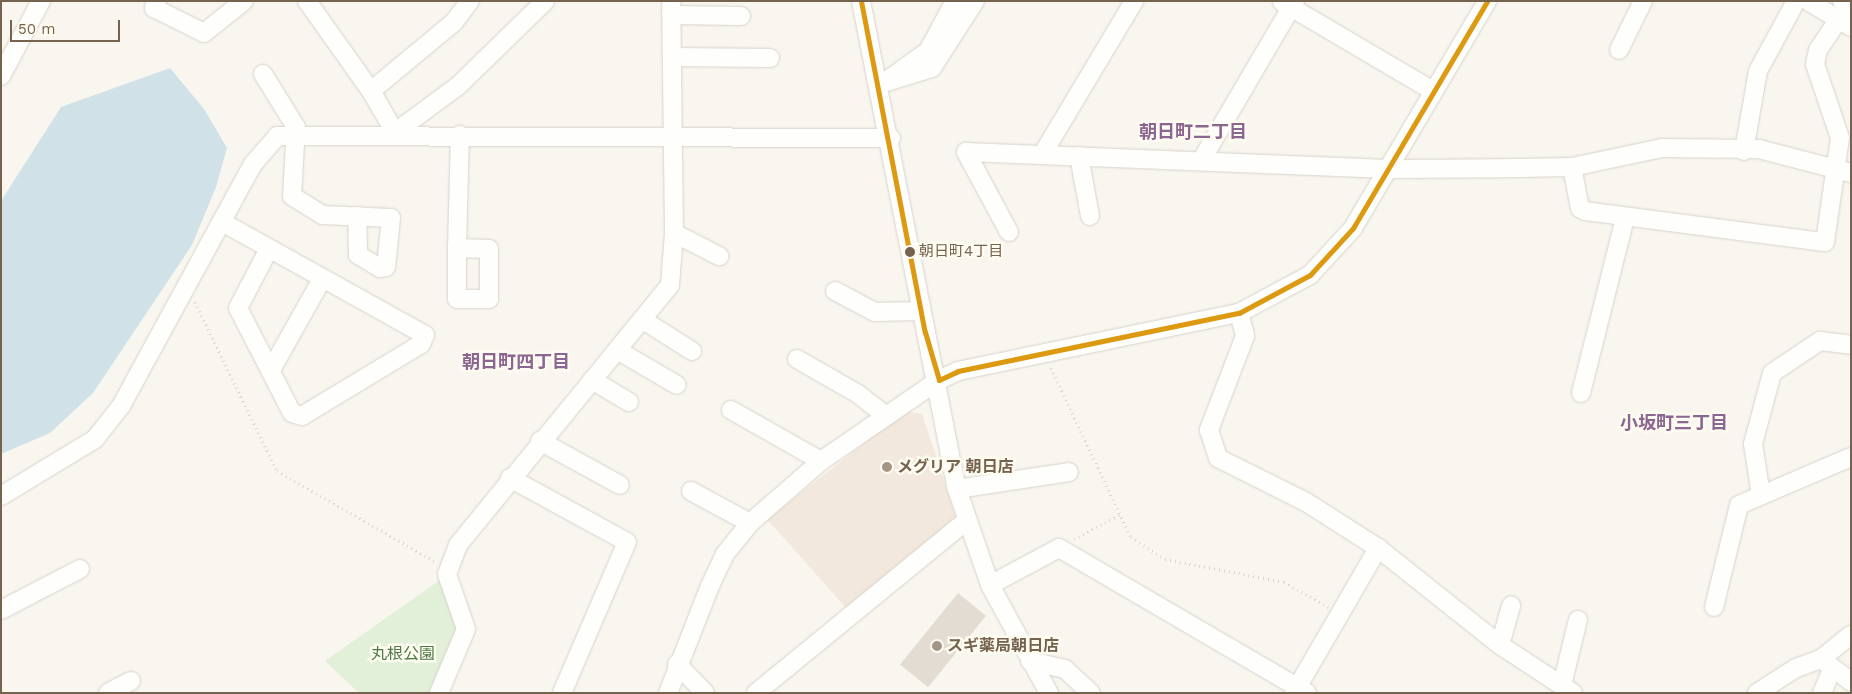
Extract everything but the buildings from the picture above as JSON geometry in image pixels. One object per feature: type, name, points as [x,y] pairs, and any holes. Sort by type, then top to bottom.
[{"type":"street","points":[[1,76],[41,1]]},
{"type":"street","points":[[156,1],[154,8],[204,33],[244,1]]},
{"type":"street","points":[[307,1],[371,91],[397,136]]},
{"type":"street","points":[[371,91],[454,22],[470,1]]},
{"type":"street","points":[[397,136],[405,125],[459,85],[545,1]]},
{"type":"street","points":[[861,1],[880,84],[921,311],[938,380],[958,489],[990,585],[1048,692]]},
{"type":"street","points":[[880,84],[928,51],[955,1]]},
{"type":"street","points":[[880,84],[932,68],[975,1]]},
{"type":"street","points":[[1042,155],[1134,1]]},
{"type":"street","points":[[668,693],[677,664],[722,560],[750,523],[821,461],[938,380],[958,371],[1239,312],[1282,293],[1322,265],[1353,228],[1487,1]]},
{"type":"street","points":[[1619,50],[1643,1]]},
{"type":"street","points":[[1744,150],[1758,72],[1796,1]]},
{"type":"street","points":[[1572,167],[1580,208],[1625,218],[1821,244],[1827,240],[1844,170],[1840,138],[1815,64],[1818,50],[1844,23],[1808,1]]},
{"type":"street","points":[[1842,1],[1851,7]]},
{"type":"street","points":[[1200,161],[1289,3],[1433,91]]},
{"type":"street","points":[[439,693],[466,629],[452,596],[448,569],[458,544],[540,441],[643,320],[670,285],[674,233],[671,8],[741,16]]},
{"type":"street","points":[[672,57],[770,58]]},
{"type":"street","points":[[263,74],[296,126],[292,196],[322,215],[357,216]]},
{"type":"street","points":[[458,248],[460,135]]},
{"type":"street","points":[[1,496],[95,439],[121,406],[181,293],[267,143],[277,136],[460,135],[890,138]]},
{"type":"street","points":[[1009,232],[966,152],[1388,169],[1572,167],[1662,148],[1759,149],[1844,170]]},
{"type":"street","points":[[1079,156],[1090,216]]},
{"type":"street","points":[[1581,394],[1625,218]]},
{"type":"street","points":[[222,222],[425,335],[421,344],[302,416],[292,413],[238,308],[269,249]]},
{"type":"street","points":[[674,233],[719,256]]},
{"type":"street","points":[[271,370],[322,279]]},
{"type":"street","points":[[835,291],[875,312],[921,311]]},
{"type":"street","points":[[1239,312],[1245,336],[1209,430],[1218,458],[1306,502],[1378,548],[1500,645],[1567,689],[1578,620]]},
{"type":"street","points":[[643,320],[692,351]]},
{"type":"street","points":[[1761,496],[1753,444],[1772,373],[1820,341],[1851,344]]},
{"type":"street","points":[[618,350],[677,385]]},
{"type":"street","points":[[797,359],[858,394],[886,416]]},
{"type":"street","points":[[592,380],[629,402]]},
{"type":"street","points":[[731,410],[821,461]]},
{"type":"street","points":[[540,441],[620,485]]},
{"type":"street","points":[[1714,607],[1739,505],[1851,457]]},
{"type":"street","points":[[958,489],[1069,472]]},
{"type":"street","points":[[510,478],[627,542],[562,693]]},
{"type":"street","points":[[691,491],[750,523]]},
{"type":"street","points":[[756,693],[967,520]]},
{"type":"street","points":[[990,585],[1059,548],[1299,691],[1378,548]]},
{"type":"street","points":[[1,610],[80,569]]},
{"type":"street","points":[[1500,645],[1511,606]]},
{"type":"street","points":[[1822,693],[1826,664],[1851,635]]},
{"type":"street","points":[[1030,661],[1065,670],[1091,693]]},
{"type":"street","points":[[677,664],[705,693]]},
{"type":"street","points":[[1757,693],[1796,668],[1826,664],[1851,682]]},
{"type":"street","points":[[108,693],[131,681]]},
{"type":"path","points":[[181,293],[195,302],[277,472],[448,569]]},
{"type":"path","points":[[1048,363],[1131,537],[1166,559],[1284,582],[1340,614]]},
{"type":"path","points":[[1059,548],[1119,515]]},
{"type":"shaded area","points":[[170,68],[204,109],[227,148],[216,187],[192,245],[93,393],[50,433],[1,454],[1,201],[61,107]]},
{"type":"shaded area","name":"メグリア 朝日店","points":[[906,411],[922,414],[957,520],[847,609],[767,519]]},
{"type":"green space","name":"丸根公園","points":[[440,580],[458,626],[429,693],[359,693],[325,661]]},
{"type":"transit line","points":[[861,1],[925,332],[939,380]]},
{"type":"transit line","points":[[939,380],[958,371],[1239,313],[1310,275],[1353,228],[1487,1]]},
{"type":"place","name":"朝日町4丁目","points":[[910,252]]},
{"type":"place","name":"メグリア 朝日店","points":[[887,467]]},
{"type":"place","name":"スギ薬局朝日店","points":[[937,646]]},
{"type":"district","name":"朝日町二丁目","points":[[1193,132]]},
{"type":"district","name":"朝日町四丁目","points":[[516,362]]},
{"type":"district","name":"小坂町三丁目","points":[[1674,423]]}]
